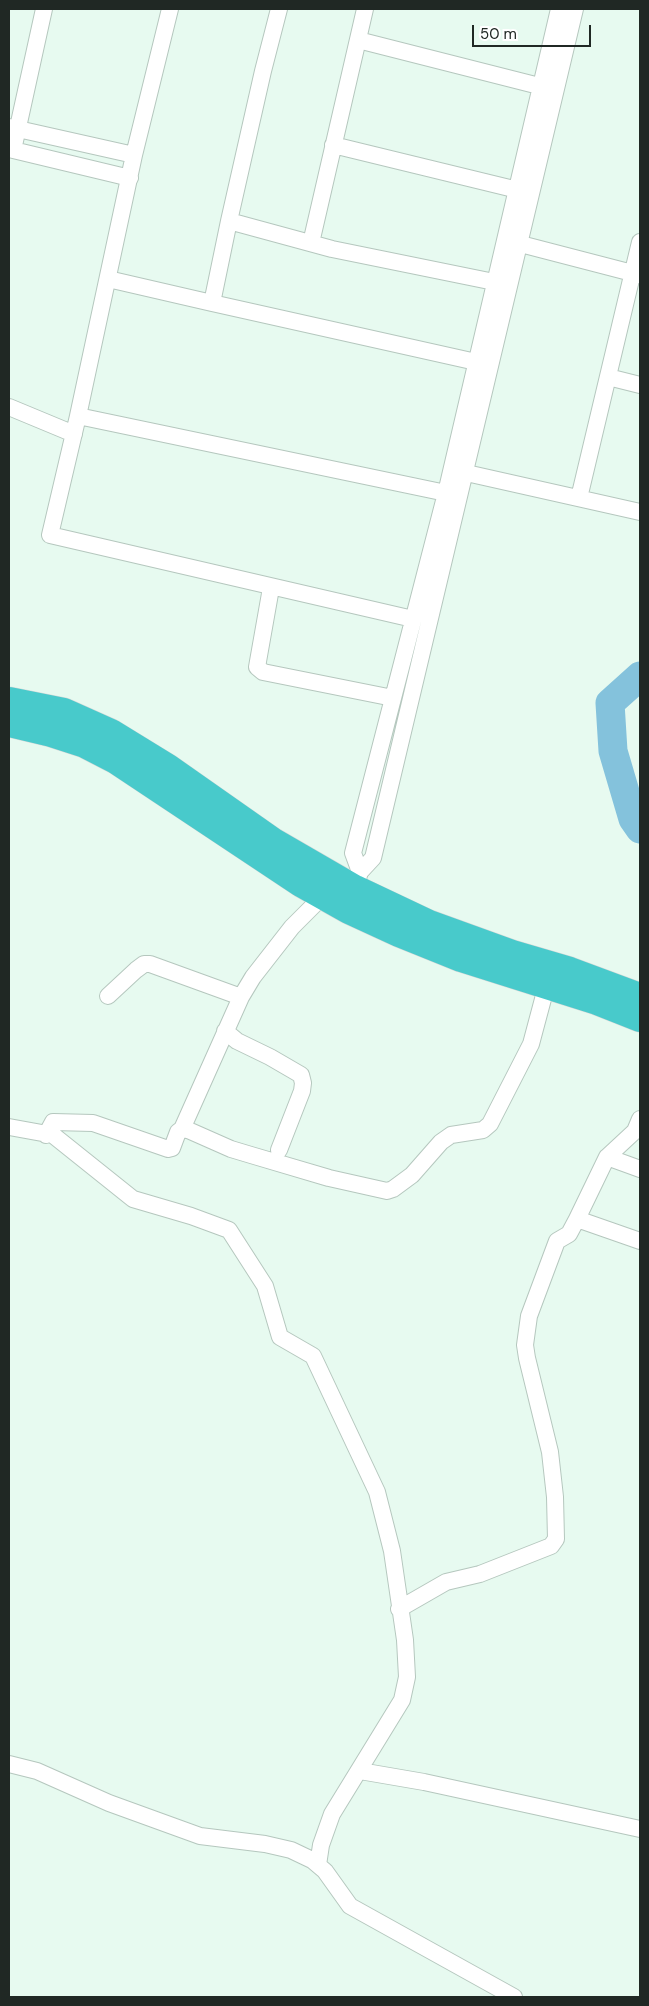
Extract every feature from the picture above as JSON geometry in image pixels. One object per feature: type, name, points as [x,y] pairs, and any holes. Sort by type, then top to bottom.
[{"type":"highway","points":[[9,701],[64,712],[111,733],[168,768],[272,841],[461,958],[547,984],[640,1018]]},
{"type":"highway","points":[[9,723],[68,738],[116,760],[218,830],[323,896],[354,890],[429,924],[512,954],[570,971],[640,997]]},
{"type":"street","points":[[44,9],[13,128],[11,150],[130,178]]},
{"type":"street","points":[[170,9],[134,155],[78,416],[50,535],[271,588],[414,619]]},
{"type":"street","points":[[212,303],[262,72],[279,9]]},
{"type":"street","points":[[311,243],[365,9]]},
{"type":"street","points":[[354,890],[373,858],[457,471],[548,88],[559,9]]},
{"type":"street","points":[[548,88],[575,9]]},
{"type":"street","points":[[358,40],[548,88]]},
{"type":"street","points":[[13,128],[134,155]]},
{"type":"street","points":[[333,145],[524,192]]},
{"type":"street","points":[[229,221],[311,243],[502,284]]},
{"type":"street","points":[[512,242],[637,274]]},
{"type":"street","points":[[579,498],[608,377],[637,274],[640,242]]},
{"type":"street","points":[[108,279],[482,363]]},
{"type":"street","points":[[608,377],[640,385]]},
{"type":"street","points":[[9,407],[74,434]]},
{"type":"street","points":[[78,416],[446,493]]},
{"type":"street","points":[[354,890],[353,853],[446,493],[457,471]]},
{"type":"street","points":[[457,471],[640,512]]},
{"type":"street","points":[[271,588],[257,667],[262,672],[393,698]]},
{"type":"street","points":[[46,1134],[53,1122],[93,1123],[168,1149],[172,1148],[241,997],[253,977],[292,928],[323,896]]},
{"type":"street","points":[[108,996],[136,970],[144,964],[150,964],[241,997]]},
{"type":"street","points":[[182,1129],[231,1149],[329,1178],[387,1191],[393,1189],[412,1175],[440,1142],[451,1135],[483,1130],[490,1124],[531,1044],[547,984]]},
{"type":"street","points":[[225,1031],[237,1041],[301,1075],[302,1091],[279,1150]]},
{"type":"street","points":[[399,1609],[446,1582],[480,1574],[550,1546],[556,1539],[555,1497],[550,1452],[525,1345],[529,1316],[557,1241],[569,1234],[607,1157],[635,1131],[640,1119]]},
{"type":"street","points":[[9,1127],[53,1135],[133,1199],[213,1223],[229,1230],[237,1239],[265,1286],[280,1337],[313,1356],[377,1492],[392,1552],[405,1640],[407,1677],[402,1700],[332,1814],[321,1845],[318,1865]]},
{"type":"street","points":[[607,1157],[640,1169]]},
{"type":"street","points":[[577,1219],[640,1241]]},
{"type":"street","points":[[9,1764],[37,1771],[110,1803],[200,1836],[265,1844],[291,1850],[325,1871],[350,1906],[514,1997]]},
{"type":"street","points":[[360,1771],[424,1782],[640,1829]]},
{"type":"waterway","points":[[640,676],[610,703],[613,751],[633,819],[640,829]]}]
